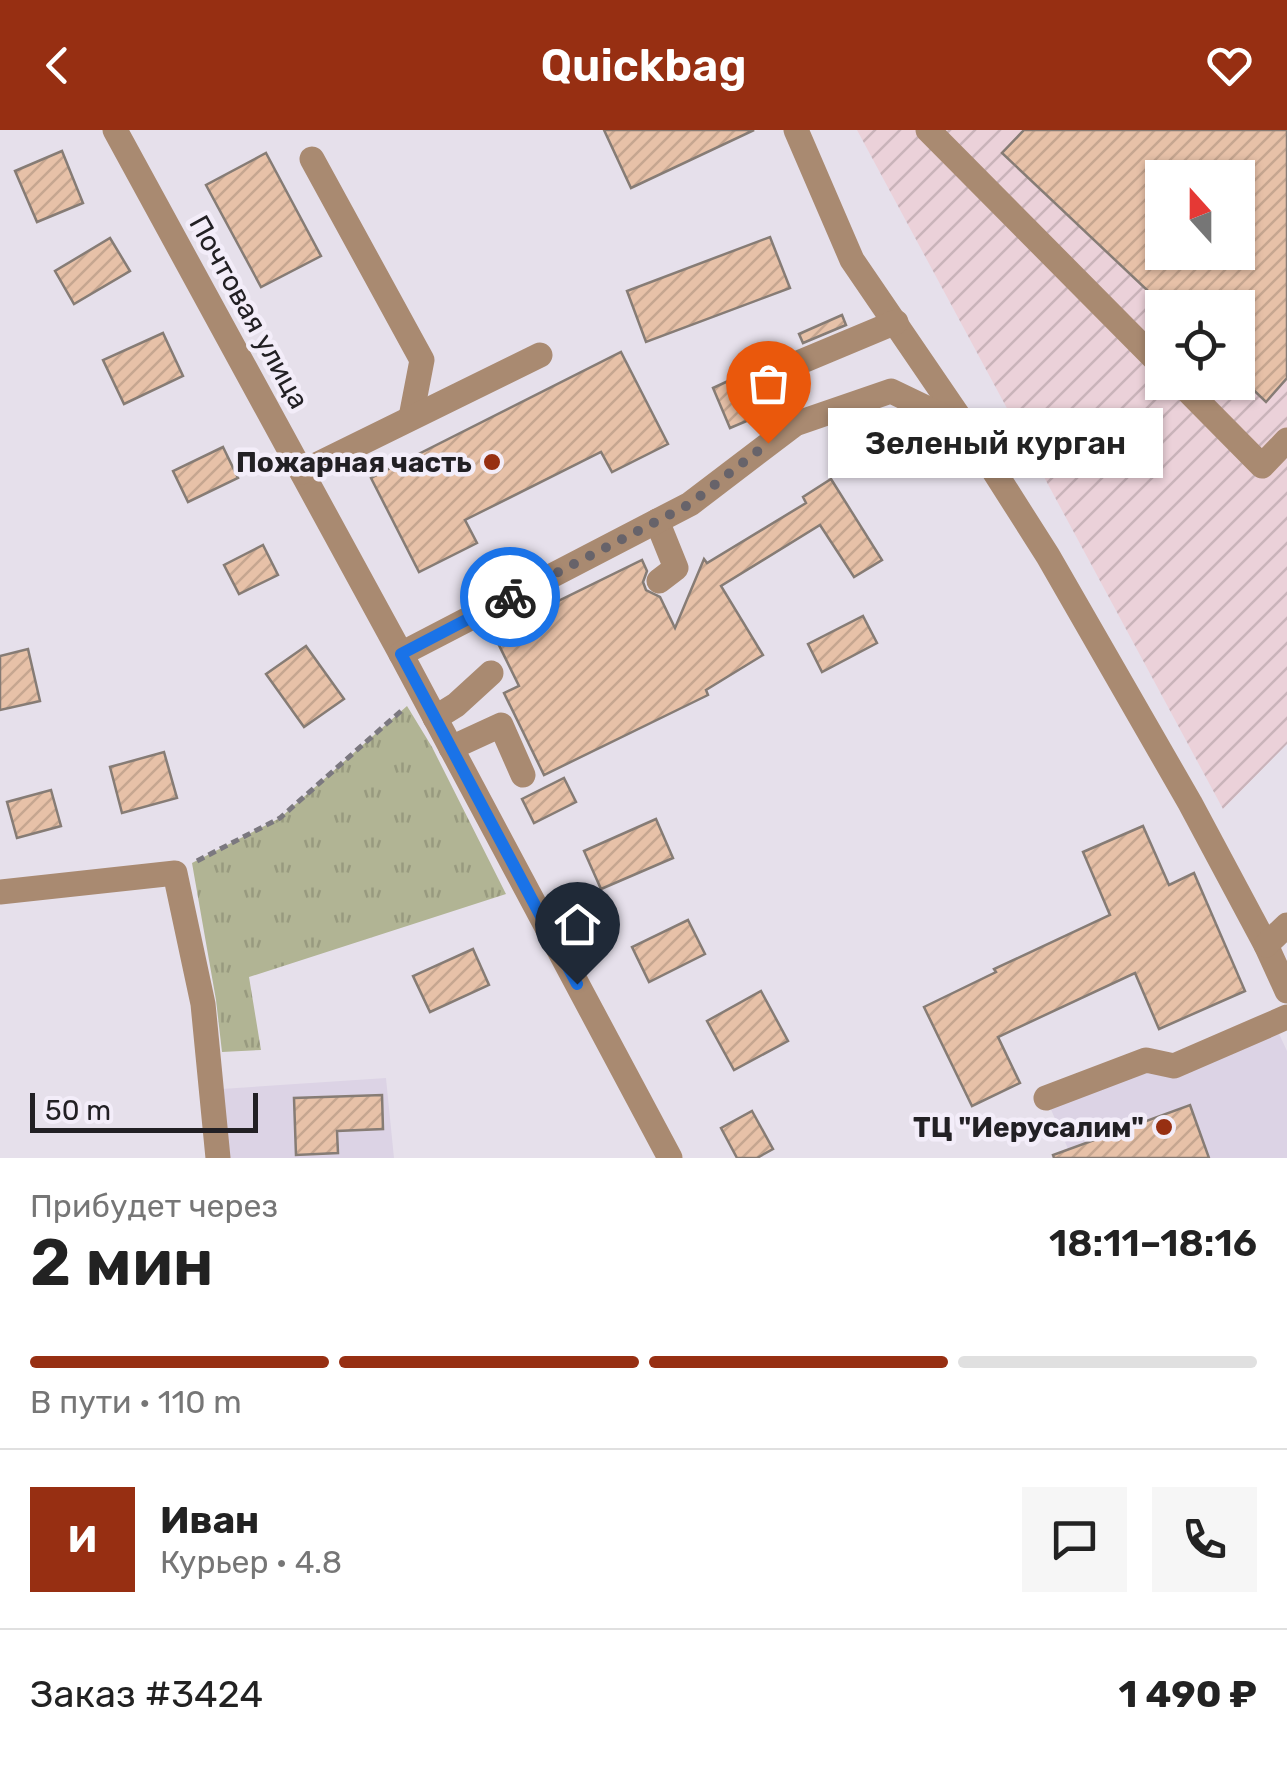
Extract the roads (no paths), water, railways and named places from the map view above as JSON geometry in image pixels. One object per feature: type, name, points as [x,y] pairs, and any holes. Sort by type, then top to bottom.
[{"type":"street","name":"Почтовая улица","points":[[115,130],[670,1158]]},
{"type":"street","points":[[796,130],[852,260],[1048,556],[1266,944],[1287,991]]},
{"type":"street","points":[[928,130],[1145,349]]},
{"type":"street","points":[[312,159],[422,360],[411,418]]},
{"type":"street","points":[[795,424],[774,373],[896,322]]},
{"type":"street","points":[[302,472],[540,355]]},
{"type":"street","points":[[401,654],[690,504],[795,424],[891,391],[966,427]]},
{"type":"street","points":[[1198,400],[1262,466],[1287,440]]},
{"type":"street","points":[[657,521],[676,568],[659,581]]},
{"type":"street","points":[[435,718],[456,705],[491,673]]},
{"type":"street","points":[[451,748],[502,724],[523,775]]},
{"type":"street","points":[[0,892],[175,873],[203,1004],[218,1158]]},
{"type":"street","points":[[1266,944],[1287,924]]},
{"type":"street","points":[[1046,1098],[1146,1060],[1174,1066],[1287,1017]]},
{"type":"place","name":"Зеленый курган","points":[[768,443]]},
{"type":"place","name":"Пожарная часть","points":[[492,462]]},
{"type":"place","name":"ТЦ \"Иерусалим\"","points":[[1164,1127]]}]
